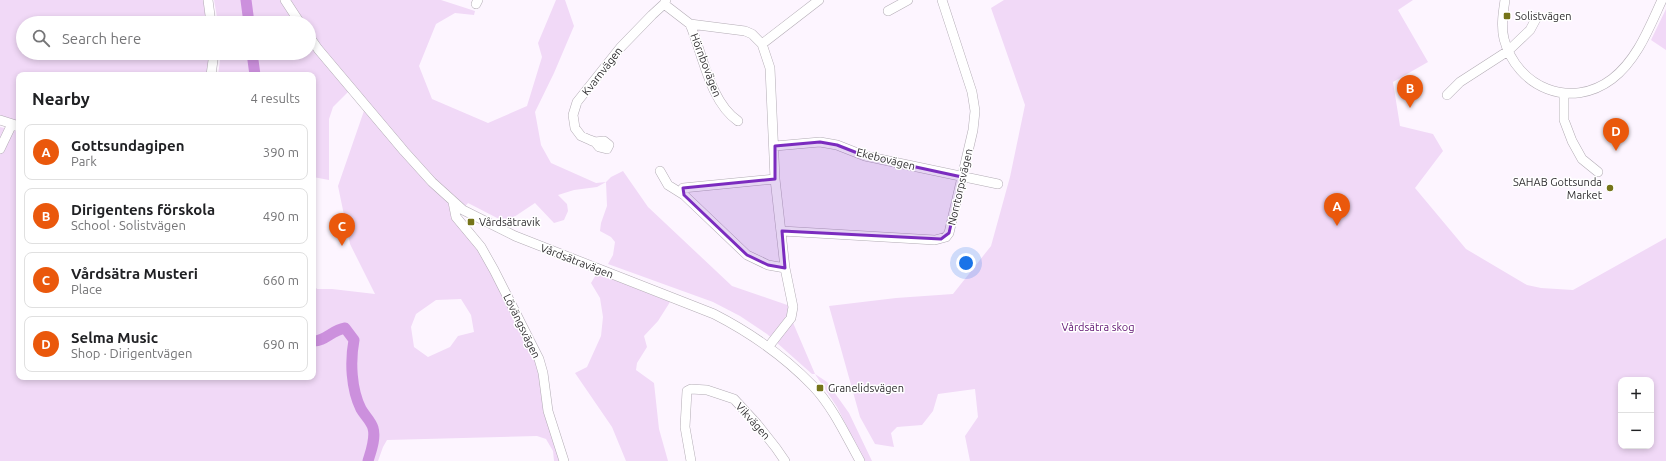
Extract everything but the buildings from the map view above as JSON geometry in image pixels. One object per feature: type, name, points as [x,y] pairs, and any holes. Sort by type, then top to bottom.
[{"type":"street","points":[[208,0],[210,16]]},
{"type":"street","points":[[285,0],[295,16]]},
{"type":"street","points":[[762,44],[819,0]]},
{"type":"street","points":[[888,11],[908,0]]},
{"type":"street","name":"Norrtorpsvägen","points":[[782,231],[941,239],[946,237],[952,226],[973,130],[975,106],[942,0]]},
{"type":"street","points":[[1505,0],[1502,20],[1504,38],[1514,63],[1535,84],[1548,90],[1564,94],[1589,91],[1613,78],[1631,60],[1662,0]]},
{"type":"street","points":[[665,2],[690,24],[745,31],[752,34],[762,44],[770,68],[772,79],[775,179],[785,268],[793,307],[790,318],[769,346]]},
{"type":"street","name":"Kvarnvägen","points":[[595,142],[581,136],[575,128],[573,115],[577,102],[620,48],[665,2]]},
{"type":"street","points":[[1447,95],[1460,82],[1508,51],[1530,30],[1538,16]]},
{"type":"street","name":"Hörnbovägen","points":[[690,24],[714,90],[730,115],[738,121]]},
{"type":"street","name":"Vårdsätravägen","points":[[316,46],[404,152],[453,202],[463,210],[515,236],[714,314],[742,328],[769,346],[813,386],[840,424],[860,461]]},
{"type":"street","points":[[211,72],[213,60]]},
{"type":"street","points":[[1564,94],[1564,120],[1572,141],[1582,159],[1598,172]]},
{"type":"street","points":[[0,120],[15,125],[0,149]]},
{"type":"street","name":"Ekebovägen","points":[[775,146],[820,142],[837,145],[865,156],[998,184]]},
{"type":"street","points":[[660,171],[668,185],[684,195],[747,255],[768,265],[785,268]]},
{"type":"street","points":[[684,195],[683,188],[775,179]]},
{"type":"street","name":"Lövängsvägen","points":[[453,202],[456,217],[481,247],[539,358],[543,373],[548,411],[564,461]]},
{"type":"street","name":"Vikvägen","points":[[691,461],[685,427],[687,391],[691,389],[707,390],[734,399],[757,424],[776,448],[784,461]]},
{"type":"highlighted area","points":[[820,142],[837,145],[865,156],[962,177],[949,233],[941,239],[782,231],[785,268],[768,265],[747,255],[684,195],[683,188],[775,179],[775,146]]},
{"type":"green space","points":[[0,0],[206,0],[207,16],[16,16],[16,60],[210,60],[209,72],[16,72],[16,121],[0,117]]},
{"type":"green space","points":[[214,0],[441,0],[475,11],[474,15],[455,13],[436,24],[419,66],[432,99],[488,123],[527,106],[542,57],[538,43],[556,0],[565,0],[574,26],[535,112],[541,145],[551,163],[596,183],[606,182],[597,187],[574,190],[558,195],[567,204],[568,211],[564,220],[554,223],[535,203],[502,225],[503,221],[468,203],[459,214],[481,247],[539,359],[564,461],[554,461],[553,451],[546,439],[537,436],[387,440],[378,461],[0,461],[0,127],[16,131],[16,380],[316,380],[316,288],[375,294],[350,244],[338,186],[366,105],[352,88],[333,107],[329,119],[329,180],[316,178],[316,72],[218,72],[220,60],[316,60],[316,16],[217,16]],"holes":[[[461,299],[471,315],[474,332],[458,336],[450,347],[428,357],[414,347],[411,327],[416,314],[436,300]]]},
{"type":"green space","name":"Vårdsätra skog","points":[[1004,0],[1413,0],[1398,10],[1428,62],[1393,82],[1400,126],[1433,134],[1443,151],[1415,188],[1466,249],[1527,285],[1541,288],[1573,290],[1666,238],[1666,461],[970,461],[965,436],[978,417],[975,389],[938,394],[933,411],[922,425],[897,427],[891,433],[894,447],[875,444],[860,417],[829,306],[896,298],[953,294],[991,246],[1010,177],[1025,105],[991,8]]},
{"type":"green space","points":[[1666,9],[1666,50],[1651,40]]},
{"type":"green space","points":[[623,171],[648,207],[732,286],[793,307],[791,318],[815,374],[812,374],[767,334],[740,316],[713,302],[608,264],[613,255],[615,242],[611,237],[600,231],[607,206],[606,182],[611,177]]},
{"type":"green space","points":[[597,273],[670,302],[658,321],[644,336],[647,347],[637,363],[636,370],[654,383],[659,429],[668,461],[626,461],[612,427],[575,373],[587,367],[601,336],[603,317],[600,298],[591,283]]},
{"type":"green space","points":[[815,374],[827,382],[849,413],[872,461],[864,461],[837,407]]},
{"type":"waterway","points":[[246,0],[248,16]]},
{"type":"waterway","points":[[253,60],[255,72]]},
{"type":"waterway","points":[[316,341],[345,328],[354,340],[352,357],[353,384],[361,409],[371,423],[374,432],[373,444],[368,461]]},
{"type":"place","name":"Solistvägen","points":[[1507,16]]},
{"type":"place","name":"Dirigentens förskola","points":[[1410,108]]},
{"type":"place","name":"Selma Music","points":[[1616,151]]},
{"type":"place","name":"SAHAB Gottsunda Market","points":[[1610,188]]},
{"type":"place","name":"Vårdsätravik","points":[[471,222]]},
{"type":"place","name":"Gottsundagipen","points":[[1337,226]]},
{"type":"place","name":"Vårdsätra Musteri","points":[[342,246]]},
{"type":"place","name":"Granelidsvägen","points":[[820,388]]}]
